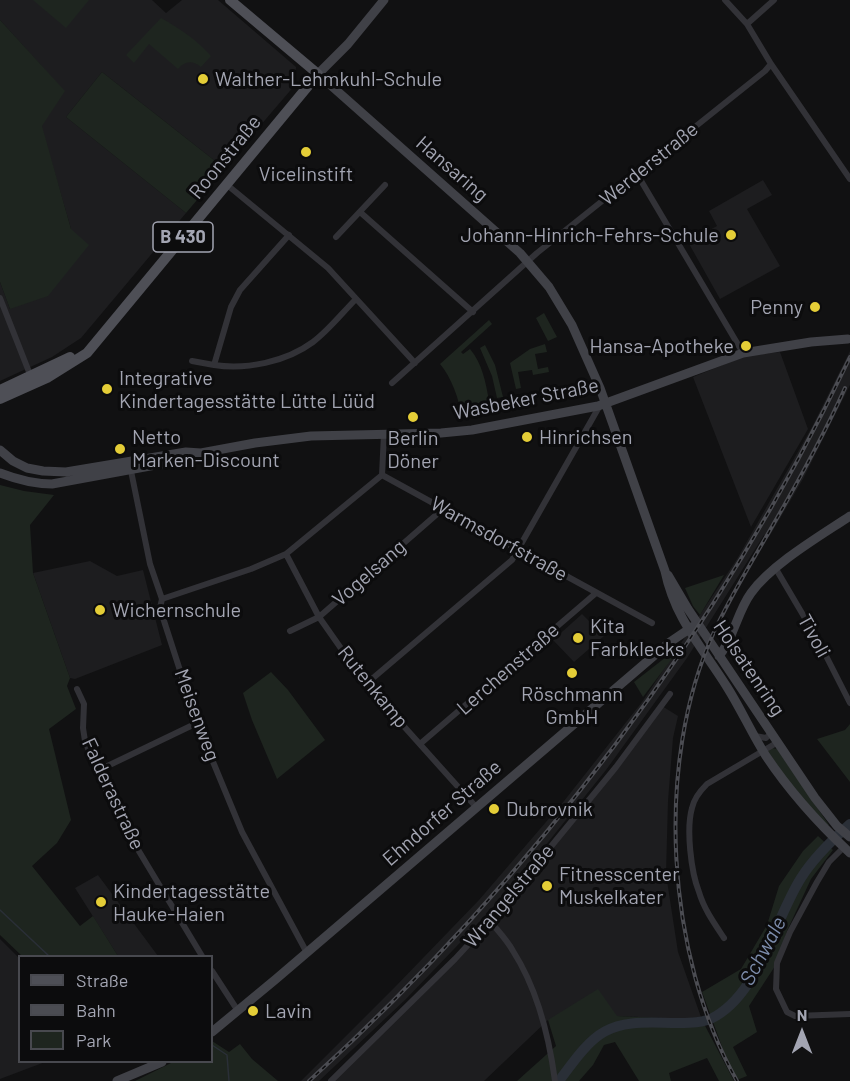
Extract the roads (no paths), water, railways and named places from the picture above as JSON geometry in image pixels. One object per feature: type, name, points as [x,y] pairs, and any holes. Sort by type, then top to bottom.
[{"type":"main road","name":"Hansaring","points":[[230,0],[318,74]]},
{"type":"main road","name":"Roonstraße","points":[[0,399],[47,378],[87,353],[318,74]]},
{"type":"main road","name":"Roonstraße","points":[[0,390],[51,367],[96,341]]},
{"type":"street","name":"Roonstraße","points":[[318,74],[348,44],[384,0]]},
{"type":"street","points":[[725,0],[747,24],[771,64],[850,179]]},
{"type":"street","points":[[747,24],[774,0]]},
{"type":"street","name":"Werderstraße","points":[[392,383],[528,261],[765,72],[771,64]]},
{"type":"street","name":"Hansaring","points":[[318,74],[528,261],[544,280],[563,309],[605,404],[665,571],[669,591],[688,629]]},
{"type":"street","points":[[638,174],[743,353]]},
{"type":"street","points":[[226,184],[328,268],[415,363]]},
{"type":"street","points":[[336,237],[385,185]]},
{"type":"street","points":[[360,212],[472,312]]},
{"type":"street","points":[[214,365],[231,307],[240,290],[290,235]]},
{"type":"street","points":[[0,298],[31,376]]},
{"type":"street","points":[[192,361],[230,367],[261,364],[304,348],[356,299]]},
{"type":"street","points":[[849,339],[850,329]]},
{"type":"street","name":"Wasbeker Straße","points":[[0,473],[37,484],[52,484],[186,452],[201,453],[301,437],[472,430],[605,404],[743,353],[811,342],[849,339]]},
{"type":"street","points":[[366,684],[512,560],[599,407],[605,404]]},
{"type":"street","points":[[162,599],[251,569],[286,554],[382,475],[384,434]]},
{"type":"street","name":"Wasbeker Straße","points":[[1,454],[20,465],[43,471],[66,472],[130,466]]},
{"type":"street","name":"Meisenweg","points":[[130,466],[150,564],[162,599],[160,608],[197,723],[242,832],[307,953]]},
{"type":"street","name":"Warmsdorfstraße","points":[[382,475],[652,623]]},
{"type":"street","name":"Vogelsang","points":[[290,631],[319,617],[444,508]]},
{"type":"street","points":[[719,656],[748,597],[757,586],[776,569],[850,516]]},
{"type":"street","name":"Rutenkamp","points":[[286,554],[319,617],[366,684],[477,808]]},
{"type":"street","name":"Tivoli","points":[[776,569],[819,642],[850,703]]},
{"type":"street","name":"Hansaring","points":[[665,571],[698,623]]},
{"type":"street","name":"Lerchenstraße","points":[[420,744],[596,593]]},
{"type":"street","name":"Holsatenring","points":[[698,623],[815,798],[837,826],[849,836]]},
{"type":"street","name":"Ehndorfer Straße","points":[[213,1031],[661,649],[698,623]]},
{"type":"street","name":"Holsatenring","points":[[688,629],[727,686],[763,751],[807,812],[845,848]]},
{"type":"street","name":"Falderastraße","points":[[77,689],[84,704],[85,741],[97,771],[125,828],[201,955]]},
{"type":"street","name":"Wrangelstraße","points":[[331,1081],[455,959],[490,921],[616,768],[670,694]]},
{"type":"street","points":[[97,771],[197,723]]},
{"type":"street","name":"Holsatenring","points":[[755,736],[766,738],[771,733]]},
{"type":"street","name":"Holsatenring","points":[[763,751],[778,742]]},
{"type":"street","points":[[724,938],[702,901],[695,880],[690,816],[695,798],[707,784],[763,751]]},
{"type":"street","points":[[845,848],[829,862],[790,932],[777,963],[776,989],[787,1012],[795,1016],[850,1014]]},
{"type":"street","points":[[490,921],[513,951],[528,980],[542,1016],[551,1052],[554,1078]]},
{"type":"street","points":[[213,973],[238,1011]]},
{"type":"street","points":[[117,1081],[160,1063]]},
{"type":"waterway","name":"Schwale","points":[[559,1081],[583,1050],[605,1031],[632,1023],[700,1022],[711,1019],[731,1004],[755,972],[806,870],[850,824]]},
{"type":"waterway","points":[[0,910],[48,955]]},
{"type":"waterway","points":[[213,1046],[227,1055],[229,1081]]},
{"type":"railway","points":[[309,1081],[391,1003],[470,921],[544,835],[615,745],[681,653],[742,557],[799,458],[850,357]]},
{"type":"railway","points":[[737,1081],[713,1031],[695,977],[683,919],[676,859],[676,799],[682,740],[695,684],[714,632],[811,457],[845,388]]},
{"type":"place","name":"Walther-Lehmkuhl-Schule","points":[[203,79]]},
{"type":"place","name":"Vicelinstift","points":[[306,152]]},
{"type":"place","name":"Johann-Hinrich-Fehrs-Schule","points":[[731,235]]},
{"type":"place","name":"Penny","points":[[815,307]]},
{"type":"place","name":"Hansa-Apotheke","points":[[746,346]]},
{"type":"place","name":"Integrative Kindertagesstätte Lütte Lüüd","points":[[107,389]]},
{"type":"place","name":"Berlin Döner","points":[[413,417]]},
{"type":"place","name":"Hinrichsen","points":[[527,437]]},
{"type":"place","name":"Netto Marken-Discount","points":[[120,449]]},
{"type":"place","name":"Wichernschule","points":[[100,610]]},
{"type":"place","name":"Kita Farbklecks","points":[[578,638]]},
{"type":"place","name":"Röschmann GmbH","points":[[572,673]]},
{"type":"place","name":"Dubrovnik","points":[[494,809]]},
{"type":"place","name":"Fitnesscenter Muskelkater","points":[[547,886]]},
{"type":"place","name":"Kindertagesstätte Hauke-Haien","points":[[101,902]]},
{"type":"place","name":"Lavin","points":[[253,1011]]}]
